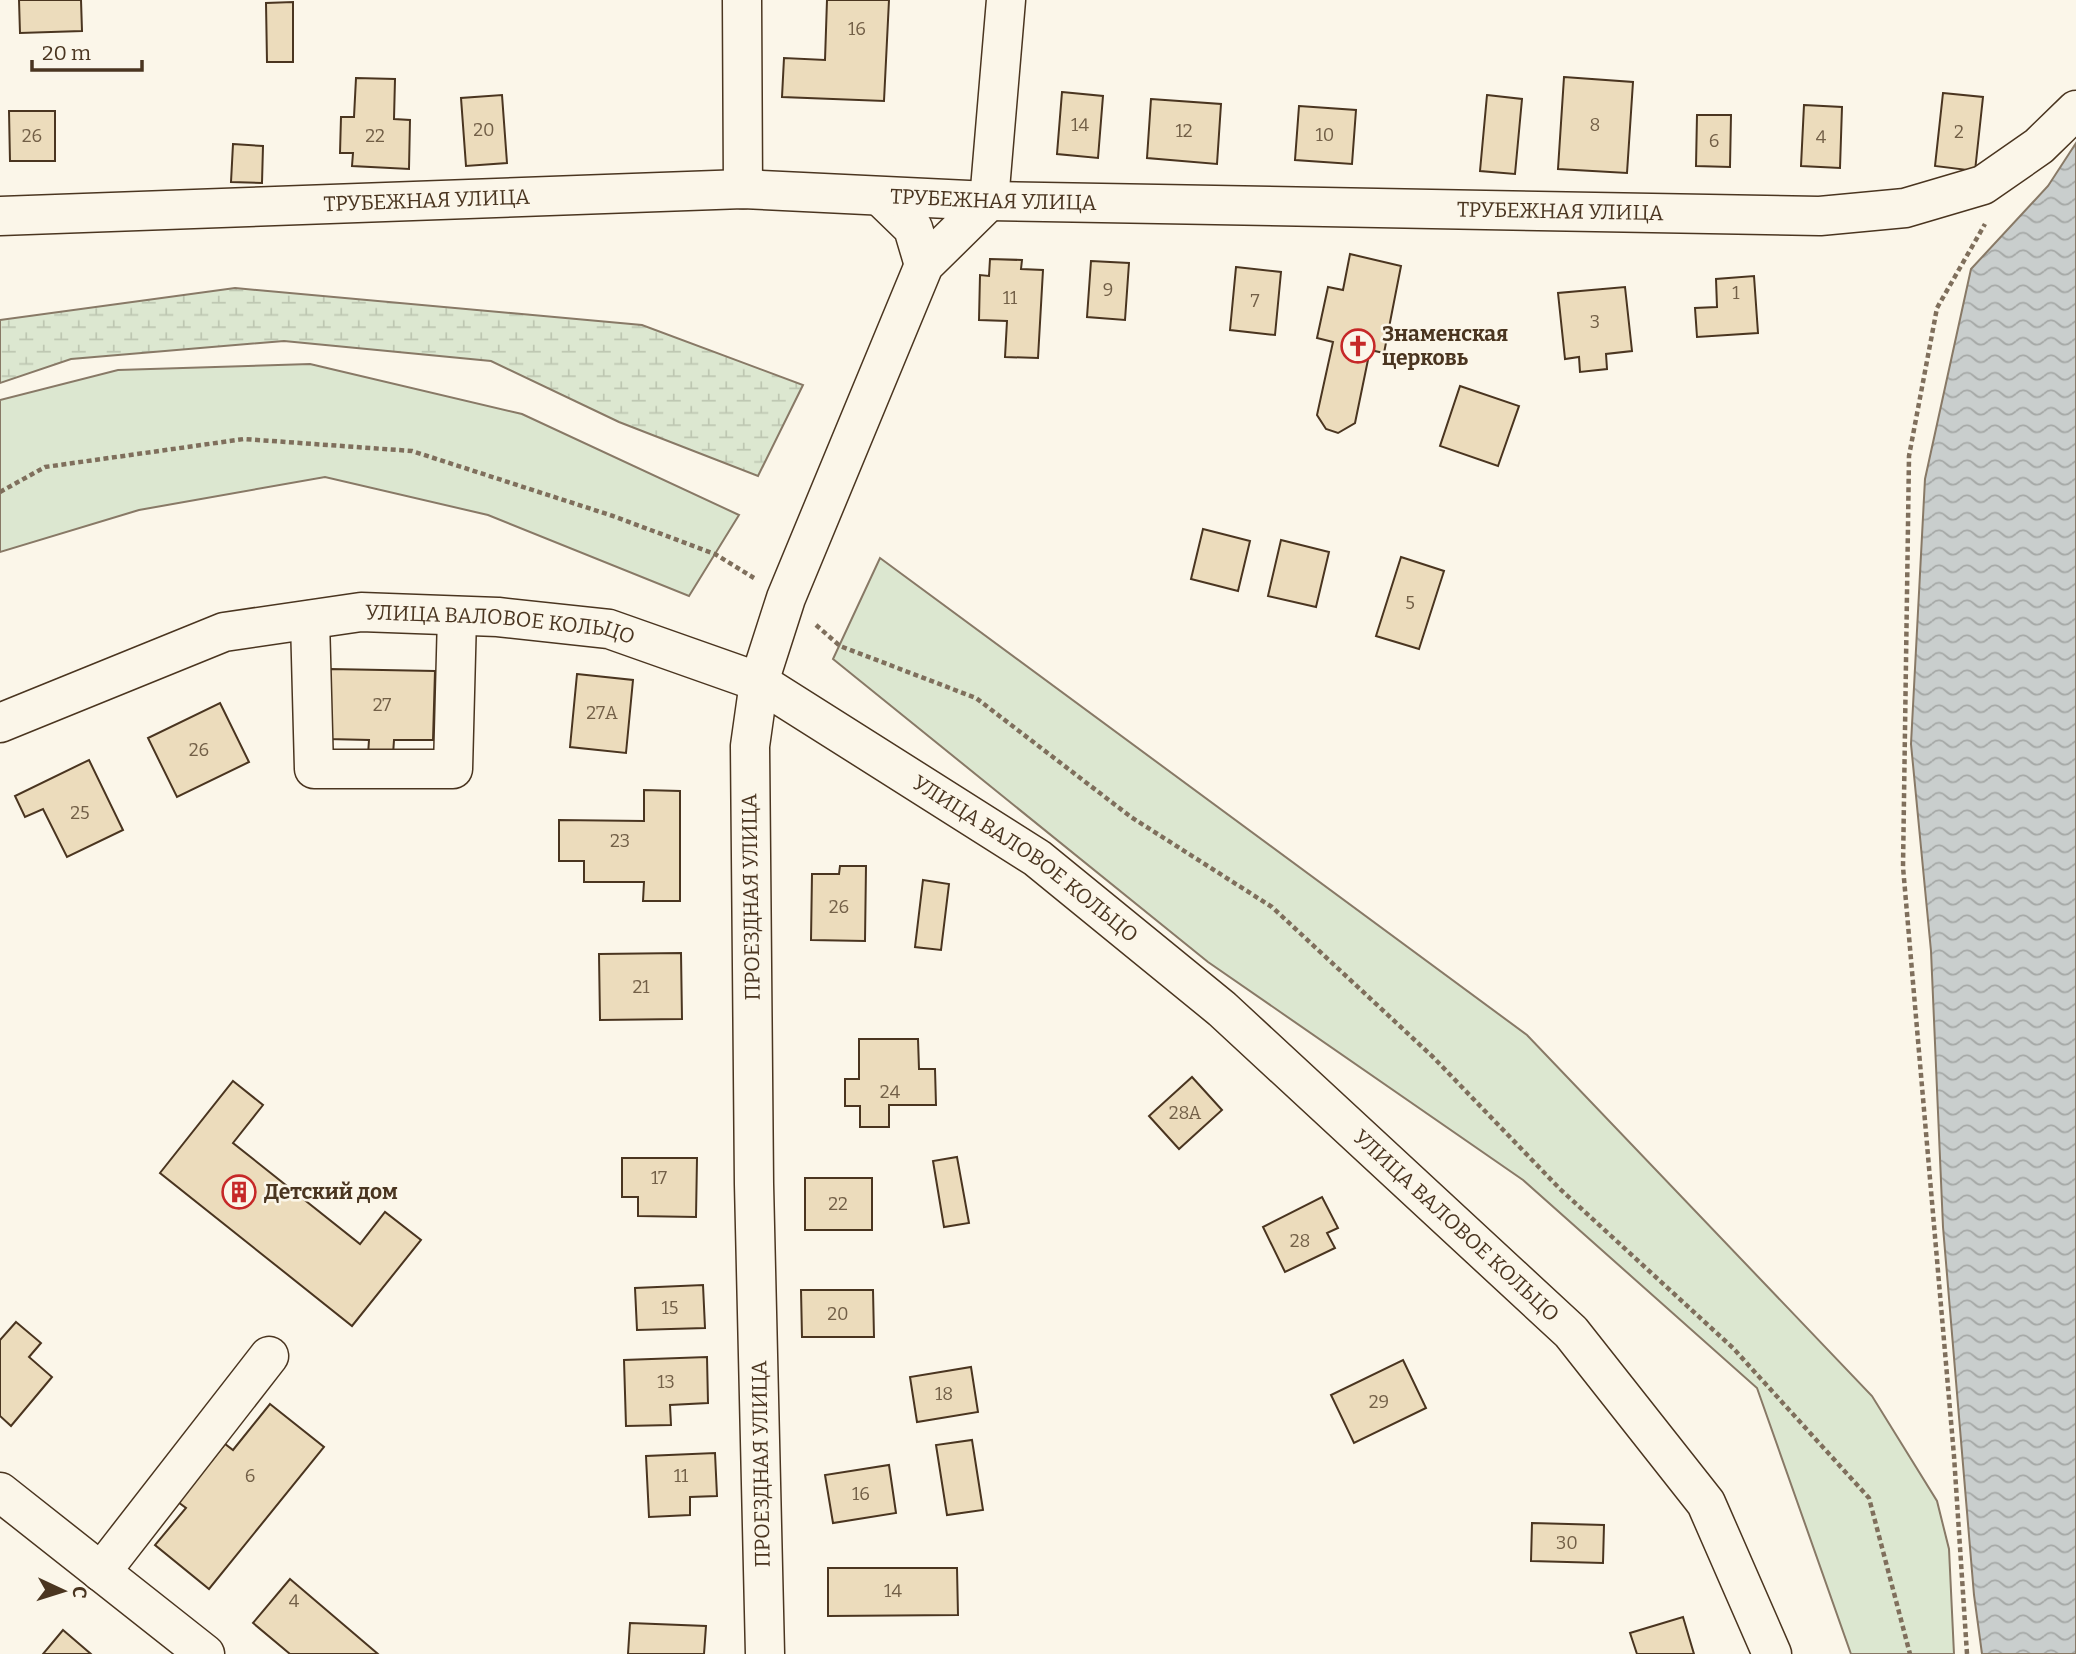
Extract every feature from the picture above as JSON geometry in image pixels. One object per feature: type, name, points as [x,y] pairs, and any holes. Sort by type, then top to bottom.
[{"type":"street","points":[[741,0],[743,188]]},
{"type":"street","points":[[989,201],[1006,0]]},
{"type":"street","name":"ТРУБЕЖНАЯ УЛИЦА","points":[[0,216],[743,188],[989,201],[1820,216],[1987,200],[2076,110]]},
{"type":"street","points":[[881,197],[913,228],[924,265]]},
{"type":"street","name":"ПРОЕЗДНАЯ УЛИЦА","points":[[765,1654],[754,1184],[750,746],[759,682],[786,598],[924,265],[989,201]]},
{"type":"street","name":"УЛИЦА ВАЛОВОЕ КОЛЬЦО","points":[[0,723],[223,632],[360,612],[457,615],[609,629],[759,682],[1037,858],[1222,1009],[1571,1332],[1706,1503],[1772,1654]]},
{"type":"street","points":[[310,620],[314,769],[453,769],[457,615]]},
{"type":"street","points":[[101,1572],[270,1356]]},
{"type":"street","points":[[0,1492],[205,1654]]},
{"type":"path","points":[[1967,1654],[1954,1455],[1903,867],[1909,456],[1937,308],[1987,200]]},
{"type":"green space","points":[[235,288],[642,325],[803,385],[758,476],[619,422],[491,361],[284,341],[71,359],[0,383],[0,320]]},
{"type":"green space","points":[[310,364],[522,414],[739,515],[689,596],[488,515],[325,477],[139,510],[0,552],[0,400],[118,370]]},
{"type":"green space","points":[[880,558],[1527,1035],[1872,1396],[1937,1501],[1949,1549],[1954,1654],[1851,1654],[1757,1388],[1523,1180],[1208,962],[833,659]]},
{"type":"water","points":[[2076,143],[2076,1654],[1982,1654],[1974,1595],[1943,1227],[1931,951],[1911,744],[1925,479],[1971,269],[2048,186]]},
{"type":"building","points":[[19,0],[81,0],[82,31],[20,33]]},
{"type":"building","points":[[827,0],[889,0],[884,101],[782,97],[784,58],[825,60]]},
{"type":"building","points":[[293,2],[293,62],[267,62],[266,3]]},
{"type":"building","points":[[1564,77],[1633,82],[1627,173],[1558,169]]},
{"type":"building","points":[[356,78],[395,79],[394,119],[410,120],[409,169],[352,166],[353,153],[340,153],[341,117],[354,117]]},
{"type":"building","points":[[1062,92],[1103,96],[1098,158],[1057,154]]},
{"type":"building","points":[[1943,93],[1983,97],[1975,171],[1935,166]]},
{"type":"building","points":[[502,95],[507,163],[466,166],[461,98]]},
{"type":"building","points":[[1487,95],[1522,99],[1515,174],[1480,171]]},
{"type":"building","points":[[1151,99],[1221,104],[1217,164],[1147,158]]},
{"type":"building","points":[[1804,105],[1842,107],[1840,168],[1801,166]]},
{"type":"building","points":[[1299,106],[1356,110],[1352,164],[1295,160]]},
{"type":"building","points":[[9,111],[55,111],[55,161],[10,161]]},
{"type":"building","points":[[1697,115],[1731,115],[1730,167],[1696,166]]},
{"type":"building","points":[[233,144],[263,146],[262,183],[231,182]]},
{"type":"building","name":"Знаменская церковь","points":[[1350,254],[1401,266],[1384,353],[1370,350],[1355,423],[1338,433],[1326,429],[1317,415],[1333,342],[1317,338],[1328,287],[1343,290]]},
{"type":"building","points":[[990,259],[1022,260],[1021,269],[1043,270],[1038,358],[1005,357],[1007,321],[979,320],[980,275],[989,276]]},
{"type":"building","points":[[1091,261],[1129,263],[1125,320],[1087,317]]},
{"type":"building","points":[[1236,267],[1281,272],[1275,335],[1230,330]]},
{"type":"building","points":[[1754,276],[1758,333],[1697,337],[1695,308],[1717,307],[1716,279]]},
{"type":"building","points":[[1625,287],[1632,351],[1606,354],[1607,369],[1580,372],[1579,357],[1565,359],[1558,293]]},
{"type":"building","points":[[1460,386],[1519,406],[1498,466],[1440,446]]},
{"type":"building","points":[[1203,529],[1250,541],[1238,591],[1191,579]]},
{"type":"building","points":[[1281,540],[1329,552],[1316,607],[1268,596]]},
{"type":"building","points":[[1401,557],[1444,571],[1419,649],[1376,636]]},
{"type":"building","points":[[330,669],[435,671],[433,740],[394,740],[393,755],[368,755],[369,740],[328,739]]},
{"type":"building","points":[[577,674],[633,680],[626,753],[570,747]]},
{"type":"building","points":[[220,703],[249,762],[177,797],[148,738]]},
{"type":"building","points":[[89,760],[123,830],[67,857],[43,809],[25,817],[15,796]]},
{"type":"building","points":[[644,790],[680,791],[680,901],[643,901],[644,882],[584,882],[584,861],[559,861],[559,820],[644,821]]},
{"type":"building","points":[[840,866],[866,866],[865,941],[811,940],[812,874],[839,874]]},
{"type":"building","points":[[923,880],[949,884],[941,950],[915,947]]},
{"type":"building","points":[[681,953],[682,1019],[600,1020],[599,954]]},
{"type":"building","points":[[859,1039],[918,1039],[919,1069],[935,1069],[936,1105],[889,1105],[889,1127],[860,1127],[860,1106],[845,1106],[845,1079],[859,1079]]},
{"type":"building","points":[[1192,1077],[1222,1110],[1179,1149],[1149,1116]]},
{"type":"building","name":"Детский дом","points":[[233,1081],[263,1105],[233,1143],[360,1244],[385,1212],[421,1240],[352,1326],[160,1173]]},
{"type":"building","points":[[957,1157],[969,1223],[944,1227],[933,1161]]},
{"type":"building","points":[[622,1158],[697,1158],[696,1217],[638,1216],[638,1197],[622,1197]]},
{"type":"building","points":[[805,1178],[872,1178],[872,1230],[805,1230]]},
{"type":"building","points":[[1322,1197],[1338,1228],[1327,1233],[1335,1248],[1285,1272],[1263,1227]]},
{"type":"building","points":[[703,1285],[705,1328],[637,1330],[635,1288]]},
{"type":"building","points":[[801,1290],[873,1290],[874,1337],[802,1337]]},
{"type":"building","points":[[16,1322],[41,1343],[29,1357],[52,1377],[11,1426],[0,1416],[0,1340]]},
{"type":"building","points":[[707,1357],[708,1403],[670,1405],[671,1425],[626,1426],[624,1360]]},
{"type":"building","points":[[1403,1360],[1426,1408],[1354,1443],[1331,1395]]},
{"type":"building","points":[[971,1367],[978,1412],[917,1422],[910,1377]]},
{"type":"building","points":[[270,1404],[324,1447],[209,1589],[155,1545],[186,1508],[178,1502],[225,1444],[233,1450]]},
{"type":"building","points":[[972,1440],[983,1510],[947,1515],[936,1445]]},
{"type":"building","points":[[715,1453],[717,1496],[690,1497],[690,1515],[649,1517],[646,1456]]},
{"type":"building","points":[[889,1465],[896,1513],[833,1523],[825,1475]]},
{"type":"building","points":[[1532,1523],[1604,1525],[1603,1563],[1531,1561]]},
{"type":"building","points":[[828,1568],[957,1568],[958,1615],[828,1616]]},
{"type":"building","points":[[290,1579],[378,1654],[290,1654],[253,1623]]},
{"type":"building","points":[[1683,1617],[1694,1654],[1637,1654],[1630,1633]]},
{"type":"building","points":[[630,1623],[706,1626],[704,1654],[628,1654]]},
{"type":"building","points":[[63,1630],[91,1654],[43,1654]]},
{"type":"place","name":"Знаменская церковь","points":[[1358,346]]},
{"type":"place","name":"Детский дом","points":[[239,1192]]}]
